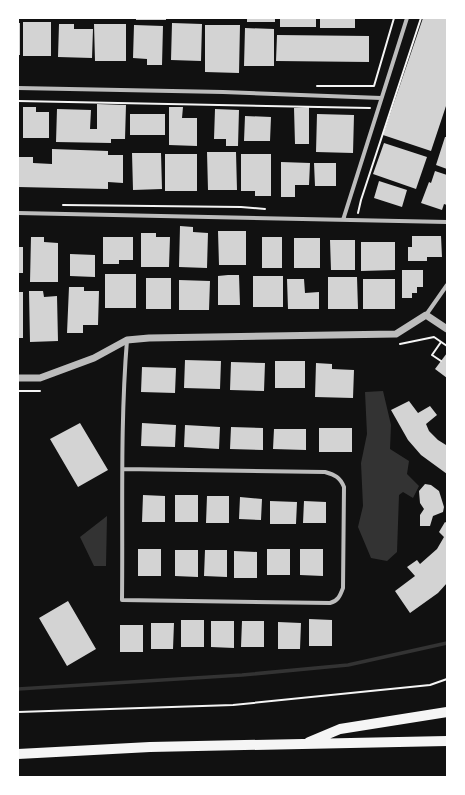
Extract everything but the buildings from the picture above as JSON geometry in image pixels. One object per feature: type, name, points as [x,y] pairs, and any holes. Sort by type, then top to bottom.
[{"type":"highway","points":[[306,743],[340,729],[447,712]]},
{"type":"highway","points":[[18,754],[150,747],[447,741]]},
{"type":"street","points":[[343,220],[407,18]]},
{"type":"street","points":[[18,88],[224,92],[382,98]]},
{"type":"street","points":[[18,213],[447,222]]},
{"type":"street","points":[[18,378],[40,378],[94,358],[127,340],[149,338],[396,334],[426,315],[447,285]]},
{"type":"street","points":[[426,315],[447,329]]},
{"type":"street","points":[[123,469],[326,472],[341,479],[344,486],[343,588],[340,596],[335,602],[330,603],[122,600],[123,469],[127,340]]},
{"type":"path","points":[[311,86],[374,86],[394,18]]},
{"type":"path","points":[[365,214],[358,214],[361,200],[421,18]]},
{"type":"path","points":[[18,101],[358,107],[371,108],[370,113]]},
{"type":"path","points":[[56,205],[240,207],[271,210]]},
{"type":"path","points":[[400,344],[434,337],[447,346]]},
{"type":"path","points":[[441,342],[432,355],[441,361]]},
{"type":"path","points":[[18,391],[40,391]]},
{"type":"path","points":[[18,712],[233,705],[430,686],[447,679]]},
{"type":"shaded area","points":[[383,391],[391,425],[390,449],[409,461],[407,474],[419,486],[413,498],[403,492],[399,495],[397,552],[387,561],[371,558],[358,527],[363,506],[361,463],[367,434],[365,392]]},
{"type":"shaded area","points":[[107,516],[106,566],[94,566],[80,537]]},
{"type":"waterway","points":[[18,689],[242,675],[348,665],[447,643]]}]
